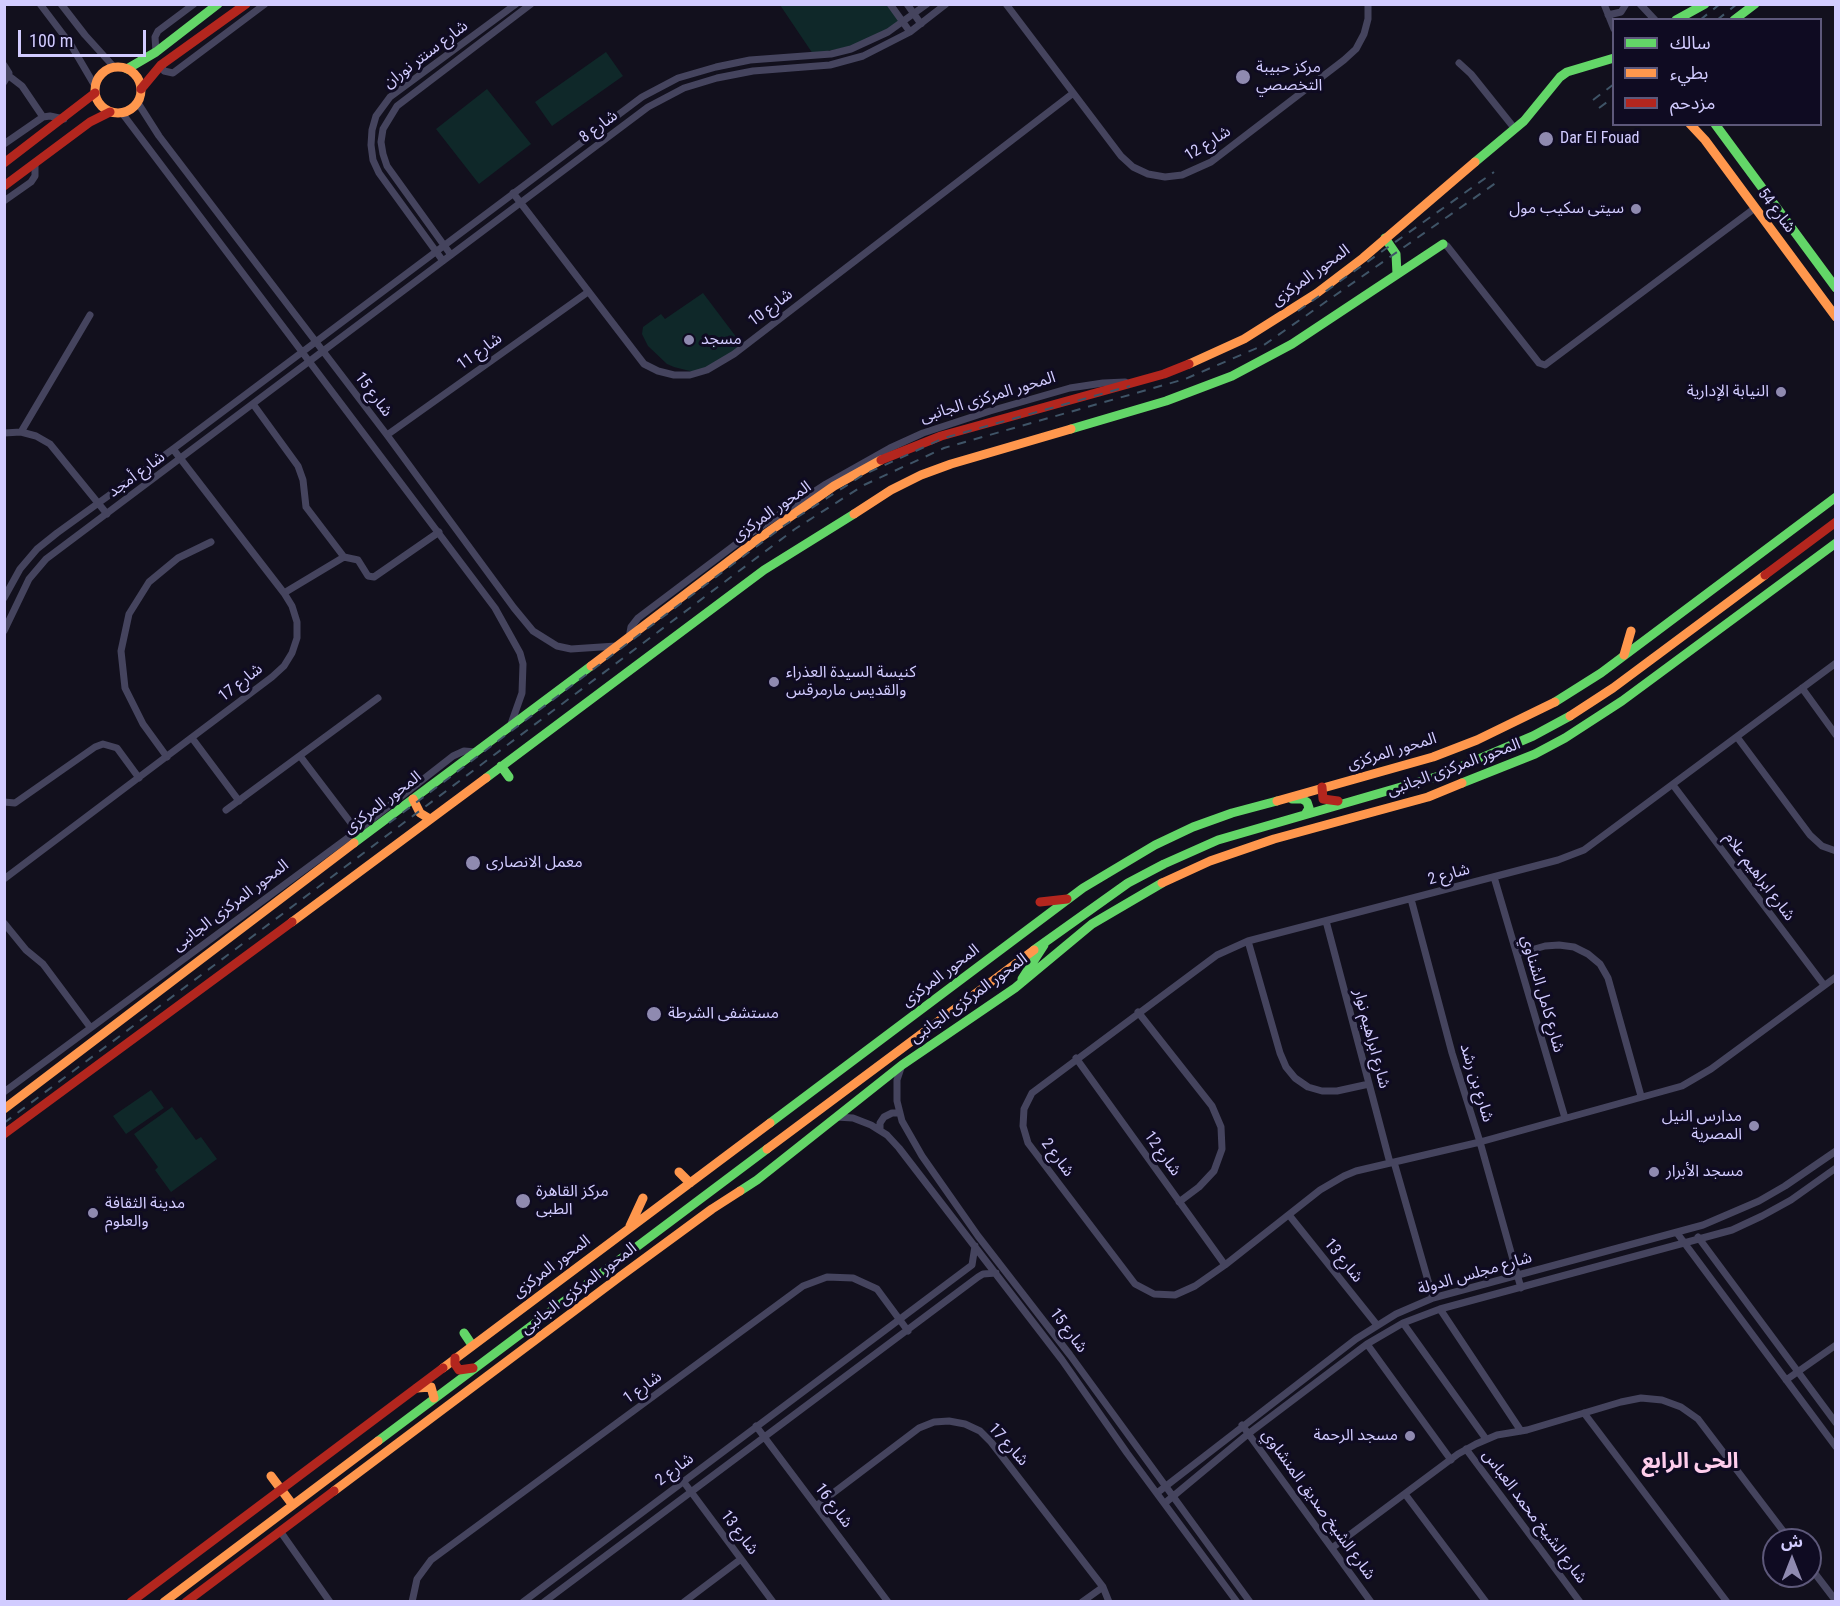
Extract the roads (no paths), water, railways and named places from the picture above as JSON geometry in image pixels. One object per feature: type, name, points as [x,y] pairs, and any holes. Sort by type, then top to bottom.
[{"type":"main road","points":[[127,69],[156,52],[218,4]]},
{"type":"main road","points":[[95,90],[100,105],[110,112],[122,113],[131,110],[138,103],[141,89],[160,65],[246,4]]},
{"type":"main road","points":[[1680,18],[1705,4]]},
{"type":"main road","points":[[1737,18],[1755,4]]},
{"type":"main road","name":"المحور المركزى","points":[[4,1109],[777,525],[834,486],[877,462],[925,442],[1182,367],[1218,352],[1269,325],[1341,277],[1515,129],[1533,112],[1555,83],[1567,72],[1612,59]]},
{"type":"main road","points":[[4,163],[64,119],[95,90],[102,74],[114,67],[127,69],[135,75],[141,89]]},
{"type":"main road","points":[[4,186],[90,123],[110,112]]},
{"type":"main road","name":"شارع 54","points":[[1692,126],[1705,140],[1836,316]]},
{"type":"main road","name":"شارع 54","points":[[1716,126],[1836,288]]},
{"type":"main road","points":[[1385,238],[1396,254],[1397,274]]},
{"type":"main road","points":[[4,1134],[568,718],[764,570],[905,482],[987,453],[1200,390],[1262,362],[1292,344],[1443,244]]},
{"type":"main road","name":"المحور المركزى","points":[[130,1602],[1069,898],[1119,865],[1193,827],[1232,813],[1399,767],[1477,740],[1557,701],[1624,656],[1836,497]]},
{"type":"main road","points":[[1827,549],[1835,522]]},
{"type":"main road","name":"المحور المركزى","points":[[164,1602],[701,1198],[1047,940],[1128,883],[1218,840],[1439,776],[1504,749],[1566,718],[1646,664],[1835,522]]},
{"type":"main road","name":"المحور المركزى الجانبى","points":[[186,1602],[618,1278],[757,1180],[902,1065],[1016,988],[1092,924],[1179,874],[1242,849],[1428,797],[1536,754],[1594,720],[1836,543]]},
{"type":"main road","points":[[1624,656],[1631,631]]},
{"type":"main road","points":[[1646,664],[1673,664]]},
{"type":"main road","points":[[501,766],[509,777]]},
{"type":"main road","points":[[1323,788],[1321,795],[1326,800],[1357,800]]},
{"type":"main road","points":[[413,799],[420,813],[430,819]]},
{"type":"main road","points":[[1274,801],[1304,800],[1309,808],[1306,813]]},
{"type":"main road","points":[[1040,902],[1069,898]]},
{"type":"main road","points":[[1016,988],[1047,940]]},
{"type":"main road","points":[[679,1172],[690,1183]]},
{"type":"main road","points":[[701,1198],[731,1197]]},
{"type":"main road","points":[[628,1229],[643,1198]]},
{"type":"main road","points":[[464,1333],[472,1345]]},
{"type":"main road","points":[[455,1358],[456,1366],[461,1370],[479,1366]]},
{"type":"main road","points":[[410,1391],[429,1386],[434,1390],[434,1398]]},
{"type":"main road","points":[[271,1476],[292,1504]]},
{"type":"main road","points":[[205,1572],[205,1587]]},
{"type":"street","points":[[40,4],[71,45],[95,90]]},
{"type":"street","points":[[61,4],[114,67]]},
{"type":"street","points":[[156,52],[155,37],[158,31],[194,4]]},
{"type":"street","points":[[160,65],[164,71],[173,73],[265,4]]},
{"type":"street","name":"شارع سنتر نوران","points":[[443,261],[379,173],[373,160],[372,130],[376,116],[390,98],[516,4]]},
{"type":"street","name":"شارع سنتر نوران","points":[[451,255],[387,166],[383,154],[383,129],[397,106],[531,4]]},
{"type":"street","points":[[890,4],[910,32]]},
{"type":"street","points":[[907,4],[921,24]]},
{"type":"street","name":"شارع 8","points":[[302,351],[634,103],[678,78],[697,71],[750,60],[831,54],[851,49],[870,42],[914,15],[927,4]]},
{"type":"street","name":"شارع 8","points":[[310,361],[648,107],[684,88],[753,71],[837,63],[862,56],[910,32],[946,4]]},
{"type":"street","name":"شارع 12","points":[[1006,4],[1109,142],[1133,167],[1148,174],[1165,177],[1182,175],[1223,154],[1344,60],[1356,49],[1364,34],[1368,19],[1368,4]]},
{"type":"street","points":[[1604,4],[1612,24]]},
{"type":"street","points":[[1608,15],[1621,12],[1626,4]]},
{"type":"street","points":[[1640,4],[1652,18]]},
{"type":"street","points":[[1459,63],[1471,74],[1515,129]]},
{"type":"street","points":[[4,65],[9,70],[7,79],[22,86],[43,117]]},
{"type":"street","name":"شارع 10","points":[[513,193],[644,364],[674,375],[690,375],[707,370],[734,354],[1072,94]]},
{"type":"street","name":"شارع 15","points":[[138,103],[159,136],[387,435],[514,609],[533,631],[550,642],[571,649],[619,646]]},
{"type":"street","name":"شارع 15","points":[[122,113],[495,608],[520,653],[524,682],[511,726]]},
{"type":"street","points":[[4,144],[43,117],[57,116],[64,119]]},
{"type":"street","points":[[4,201],[31,182],[35,176],[35,163]]},
{"type":"street","points":[[1443,244],[1447,246],[1539,363],[1545,365],[1755,208]]},
{"type":"street","name":"شارع 11","points":[[387,435],[588,292]]},
{"type":"street","points":[[21,432],[90,315]]},
{"type":"street","name":"شارع أمجد","points":[[4,598],[20,569],[37,549],[302,351]]},
{"type":"street","name":"شارع أمجد","points":[[4,631],[29,579],[46,560],[310,361]]},
{"type":"street","points":[[253,404],[298,466],[303,480],[306,507],[344,557],[358,560],[368,576],[374,577],[439,532]]},
{"type":"street","points":[[4,433],[21,432],[36,436],[50,444],[107,514]]},
{"type":"street","name":"شارع 17","points":[[4,879],[272,677],[284,666],[292,653],[297,638],[297,622],[292,606],[173,448]]},
{"type":"street","points":[[166,757],[143,724],[125,688],[121,651],[129,614],[149,582],[178,558],[211,542]]},
{"type":"street","points":[[284,593],[344,557]]},
{"type":"street","name":"شارع 2","points":[[1836,663],[1584,850],[1558,860],[1248,941],[1225,951],[1203,964],[1032,1093],[1024,1109],[1023,1126],[1028,1143],[1135,1284],[1154,1294],[1175,1295],[1195,1286],[1225,1265],[1320,1190],[1344,1176],[1480,1142],[1666,1091],[1697,1078],[1836,976]]},
{"type":"street","points":[[1802,688],[1836,735]]},
{"type":"street","points":[[226,810],[378,698]]},
{"type":"street","points":[[1737,737],[1810,835],[1822,846],[1836,851]]},
{"type":"street","points":[[192,738],[239,801]]},
{"type":"street","points":[[4,802],[15,803],[95,747],[103,744],[117,748],[139,778]]},
{"type":"street","name":"المحور المركزى الجانبى","points":[[4,1092],[357,831],[453,756],[464,751],[476,752]]},
{"type":"street","points":[[300,756],[357,831]]},
{"type":"street","name":"شارع ابراهيم علام","points":[[1673,785],[1824,985]]},
{"type":"street","name":"شارع كامل الشناوي","points":[[1494,877],[1565,1118]]},
{"type":"street","name":"شارع بن رشد","points":[[1412,899],[1452,1053],[1521,1288]]},
{"type":"street","name":"شارع ابراهيم نوار","points":[[1326,921],[1369,1084],[1433,1298]]},
{"type":"street","points":[[4,923],[26,950],[43,964],[90,1027]]},
{"type":"street","points":[[1248,941],[1281,1053],[1286,1067],[1295,1078],[1308,1087],[1322,1091],[1337,1091],[1369,1084]]},
{"type":"street","points":[[1516,954],[1545,946],[1559,945],[1574,947],[1588,954],[1600,964],[1608,978],[1641,1096]]},
{"type":"street","points":[[1138,1012],[1212,1106],[1221,1127],[1222,1149],[1214,1171],[1199,1187],[1179,1202]]},
{"type":"street","name":"شارع 12","points":[[1076,1058],[1225,1265]]},
{"type":"street","name":"شارع 15","points":[[902,1065],[897,1080],[897,1101],[911,1139],[922,1156],[1250,1602]]},
{"type":"street","points":[[880,1130],[880,1123],[884,1117],[892,1113],[900,1113]]},
{"type":"street","name":"شارع 15","points":[[836,1117],[853,1118],[880,1130],[899,1148],[1062,1360],[1237,1602]]},
{"type":"street","name":"شارع مجلس الدولة","points":[[1157,1492],[1356,1340],[1404,1310],[1433,1298],[1692,1229],[1759,1201],[1836,1151]]},
{"type":"street","name":"شارع مجلس الدولة","points":[[1165,1503],[1248,1434],[1365,1346],[1402,1323],[1440,1309],[1732,1230],[1791,1200],[1836,1168]]},
{"type":"street","name":"شارع 13","points":[[1288,1215],[1377,1325]]},
{"type":"street","points":[[1692,1229],[1836,1423]]},
{"type":"street","points":[[1677,1233],[1836,1447]]},
{"type":"street","name":"شارع 2","points":[[523,1602],[972,1266],[975,1246]]},
{"type":"street","name":"شارع 2","points":[[544,1602],[690,1490],[978,1277],[996,1273]]},
{"type":"street","name":"شارع 1","points":[[412,1602],[417,1579],[431,1560],[803,1286],[827,1277],[853,1278],[877,1289],[908,1330]]},
{"type":"street","points":[[1014,1297],[1021,1292]]},
{"type":"street","points":[[1440,1309],[1521,1431]]},
{"type":"street","points":[[1402,1323],[1486,1439]]},
{"type":"street","points":[[1356,1340],[1365,1346],[1451,1460]]},
{"type":"street","points":[[1786,1380],[1836,1345]]},
{"type":"street","points":[[1332,1548],[1466,1449],[1486,1439],[1641,1398],[1662,1400],[1681,1407],[1698,1419],[1781,1528]]},
{"type":"street","points":[[1584,1413],[1727,1602]]},
{"type":"street","name":"شارع 17","points":[[816,1506],[919,1428],[934,1422],[950,1421],[965,1424],[980,1431],[991,1442],[1103,1587],[1109,1602]]},
{"type":"street","name":"شارع الشيخ صديق المنشاوي","points":[[1242,1425],[1371,1602]]},
{"type":"street","name":"شارع 16","points":[[756,1426],[888,1602]]},
{"type":"street","name":"شارع الشيخ محمد العباس","points":[[1466,1449],[1580,1602]]},
{"type":"street","name":"شارع 13","points":[[683,1481],[772,1602]]},
{"type":"street","points":[[1406,1494],[1486,1602]]},
{"type":"street","points":[[280,1531],[330,1602]]},
{"type":"street","points":[[684,1602],[741,1559]]},
{"type":"street","points":[[1822,1583],[1836,1601]]},
{"type":"street","points":[[1082,1602],[1103,1587]]},
{"type":"railway","points":[[1702,18],[1720,4]]},
{"type":"railway","points":[[1720,18],[1737,4]]},
{"type":"railway","points":[[1593,100],[1612,86]]},
{"type":"railway","points":[[1599,108],[1612,98]]},
{"type":"railway","points":[[1298,311],[1494,172]]},
{"type":"railway","points":[[4,1123],[795,529],[864,485],[944,448],[1185,379],[1264,345],[1500,180]]},
{"type":"railway","points":[[389,823],[785,525],[863,475],[944,438],[1130,386]]},
{"type":"place","name":"مركز حبيبة التخصصي","points":[[1243,77]]},
{"type":"place","name":"Dar El Fouad","points":[[1546,139]]},
{"type":"place","name":"سيتى سكيب مول","points":[[1636,209]]},
{"type":"place","name":"مسجد","points":[[689,340]]},
{"type":"place","name":"النيابة الإدارية","points":[[1781,392]]},
{"type":"place","name":"كنيسة السيدة العذراء والقديس مارمرقس","points":[[774,682]]},
{"type":"place","name":"معمل الانصارى","points":[[473,863]]},
{"type":"place","name":"مستشفى الشرطة","points":[[654,1014]]},
{"type":"place","name":"مدارس النيل المصرية","points":[[1754,1126]]},
{"type":"place","name":"مسجد الأبرار","points":[[1654,1172]]},
{"type":"place","name":"مركز القاهرة الطبى","points":[[523,1201]]},
{"type":"place","name":"مدينة الثقافة والعلوم","points":[[93,1213]]},
{"type":"place","name":"مسجد الرحمة","points":[[1410,1436]]},
{"type":"district","name":"الحى الرابع","points":[[1690,1462]]}]
